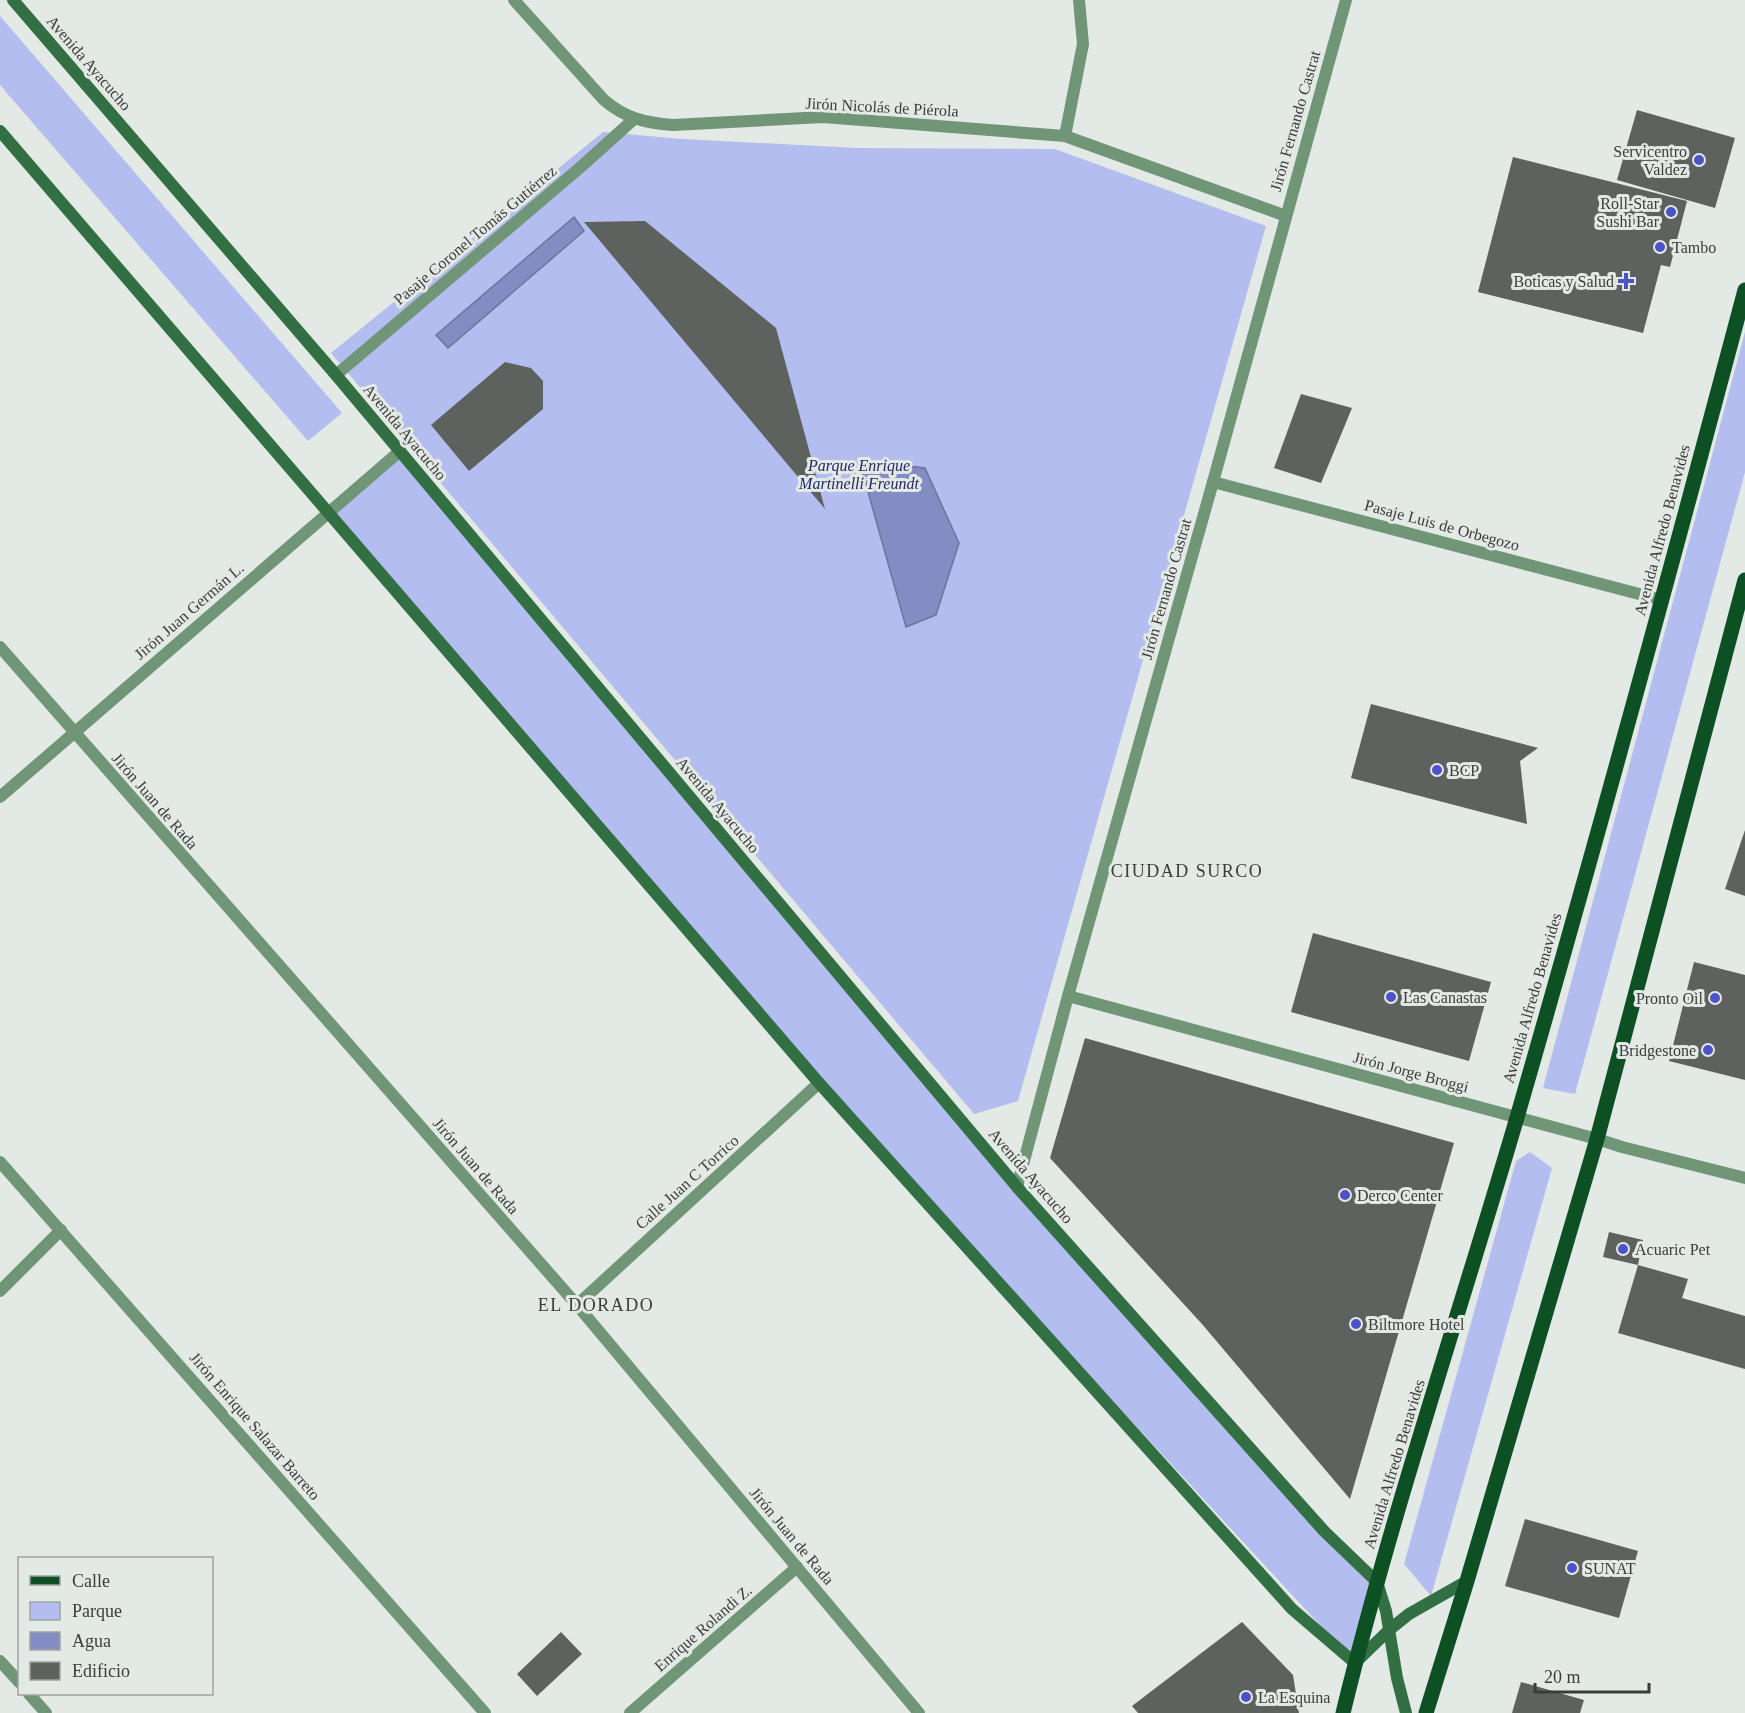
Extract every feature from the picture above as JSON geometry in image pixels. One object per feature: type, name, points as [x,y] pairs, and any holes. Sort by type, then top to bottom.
[{"type":"main road","name":"Avenida Ayacucho","points":[[13,0],[336,375],[1017,1187],[1324,1532],[1377,1582],[1386,1611],[1397,1678],[1406,1713]]},
{"type":"main road","points":[[0,131],[819,1083],[1292,1609],[1355,1663],[1409,1614],[1467,1581]]},
{"type":"main road","name":"Avenida Alfredo Benavides","points":[[1343,1713],[1377,1582],[1517,1117],[1579,901],[1744,298]]},
{"type":"main road","points":[[1426,1713],[1597,1139],[1740,620],[1745,580]]},
{"type":"street","name":"Jirón Nicolás de Piérola","points":[[514,0],[603,100],[617,111],[634,119],[653,124],[673,125],[824,117],[1065,136],[1286,216]]},
{"type":"street","points":[[1065,136],[1083,44],[1079,0]]},
{"type":"street","name":"Jirón Fernando Castrat","points":[[1017,1187],[1068,996],[1346,0]]},
{"type":"street","name":"Pasaje Coronel Tomás Gutiérrez","points":[[336,375],[574,173],[634,119]]},
{"type":"street","name":"Jirón Juan Germán L.","points":[[0,797],[400,451]]},
{"type":"street","name":"Pasaje Luis de Orbegozo","points":[[1213,482],[1662,600]]},
{"type":"street","name":"Jirón Juan de Rada","points":[[0,647],[577,1305],[919,1713]]},
{"type":"street","name":"Jirón Jorge Broggi","points":[[1068,996],[1622,1147],[1745,1178]]},
{"type":"street","name":"Calle Juan C Torrico","points":[[577,1305],[819,1083]]},
{"type":"street","name":"Jirón Enrique Salazar Barreto","points":[[0,1162],[485,1713]]},
{"type":"street","points":[[0,1291],[61,1230]]},
{"type":"street","name":"Enrique Rolandi Z.","points":[[630,1713],[797,1568]]},
{"type":"street","points":[[0,1661],[18,1681]]},
{"type":"street","points":[[30,1695],[46,1713]]},
{"type":"green space","points":[[0,16],[342,413],[308,441],[0,85]]},
{"type":"green space","name":"Parque Enrique Martinelli Freundt","points":[[603,132],[682,139],[858,148],[1055,149],[1266,226],[1018,1101],[974,1114],[331,353]]},
{"type":"green space","points":[[1745,332],[1745,472],[1575,1094],[1543,1088]]},
{"type":"green space","points":[[400,451],[1017,1187],[1377,1582],[1355,1663],[819,1083],[327,512]]},
{"type":"green space","points":[[1530,1152],[1552,1168],[1431,1596],[1404,1564],[1516,1161]]},
{"type":"water","points":[[574,217],[584,231],[448,348],[436,335]]},
{"type":"water","points":[[859,460],[925,468],[959,543],[936,615],[906,627]]},
{"type":"building","points":[[1637,110],[1735,138],[1715,208],[1617,180]]},
{"type":"building","points":[[1513,157],[1687,201],[1670,267],[1661,265],[1643,333],[1478,292]]},
{"type":"building","points":[[645,221],[776,328],[825,509],[584,222]]},
{"type":"building","points":[[505,362],[531,368],[543,381],[543,409],[469,471],[431,425]]},
{"type":"building","points":[[1301,394],[1352,408],[1321,483],[1274,468]]},
{"type":"building","name":"BCP","points":[[1371,704],[1538,748],[1520,761],[1527,824],[1351,778]]},
{"type":"building","points":[[1745,830],[1745,896],[1725,889]]},
{"type":"building","name":"Las Canastas","points":[[1313,933],[1491,982],[1469,1061],[1291,1012]]},
{"type":"building","points":[[1694,962],[1745,975],[1745,1080],[1669,1061]]},
{"type":"building","points":[[1085,1038],[1454,1143],[1350,1499],[1202,1324],[1050,1158]]},
{"type":"building","name":"Acuaric Pet","points":[[1609,1232],[1643,1240],[1638,1265],[1603,1257]]},
{"type":"building","points":[[1638,1265],[1688,1279],[1682,1298],[1745,1316],[1745,1369],[1618,1333]]},
{"type":"building","name":"SUNAT","points":[[1525,1519],[1638,1551],[1619,1618],[1505,1586]]},
{"type":"building","points":[[1242,1622],[1293,1675],[1299,1713],[1138,1713],[1132,1706]]},
{"type":"building","points":[[561,1632],[582,1654],[537,1696],[517,1674]]},
{"type":"building","points":[[1521,1682],[1584,1700],[1580,1713],[1512,1713]]},
{"type":"place","name":"Servicentro Valdez","points":[[1699,160]]},
{"type":"place","name":"Roll-Star Sushi Bar","points":[[1671,212]]},
{"type":"place","name":"Tambo","points":[[1660,247]]},
{"type":"place","name":"Boticas y Salud","points":[[1626,281]]},
{"type":"place","name":"BCP","points":[[1437,770]]},
{"type":"place","name":"Las Canastas","points":[[1391,997]]},
{"type":"place","name":"Pronto Oil","points":[[1715,998]]},
{"type":"place","name":"Bridgestone","points":[[1708,1050]]},
{"type":"place","name":"Derco Center","points":[[1345,1195]]},
{"type":"place","name":"Acuaric Pet","points":[[1623,1249]]},
{"type":"place","name":"Biltmore Hotel","points":[[1356,1324]]},
{"type":"place","name":"SUNAT","points":[[1572,1568]]},
{"type":"place","name":"La Esquina","points":[[1246,1697]]},
{"type":"district","name":"CIUDAD SURCO","points":[[1187,871]]},
{"type":"district","name":"EL DORADO","points":[[596,1305]]}]
